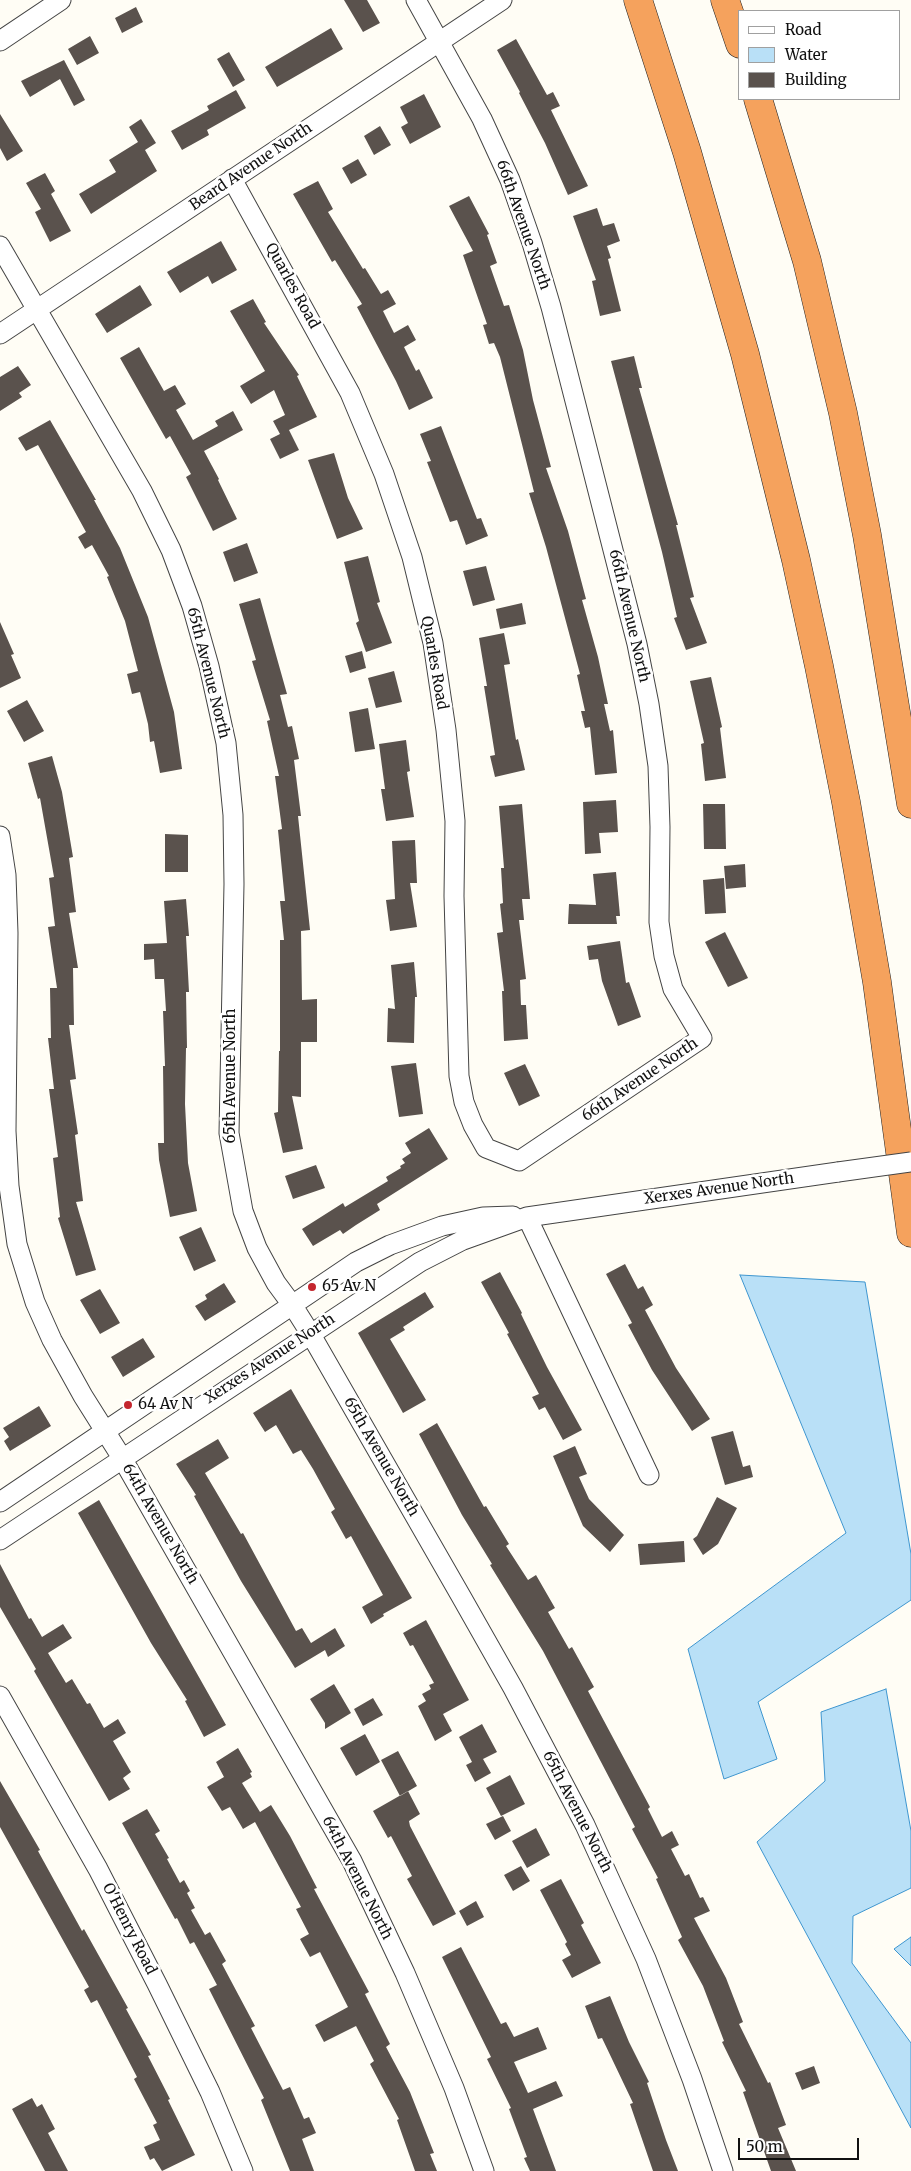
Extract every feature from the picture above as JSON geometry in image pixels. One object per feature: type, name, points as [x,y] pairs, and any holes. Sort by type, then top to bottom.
[{"type":"highway","points":[[638,0],[684,142],[741,337],[777,479],[820,666],[876,974],[911,1233]]},
{"type":"highway","points":[[724,0],[738,38]]},
{"type":"highway","points":[[758,100],[809,270],[843,413],[867,535],[911,804]]},
{"type":"street","points":[[0,41],[61,0]]},
{"type":"street","name":"66th Avenue North","points":[[416,0],[482,119],[510,180],[532,243],[551,307],[637,644],[649,704],[658,766],[660,827],[659,922],[664,956],[673,989],[702,1038],[519,1161]]},
{"type":"street","name":"Beard Avenue North","points":[[0,334],[502,0]]},
{"type":"street","name":"Quarles Road","points":[[232,179],[350,393],[384,474],[412,557],[433,643],[446,730],[455,821],[454,896],[459,1076],[473,1125],[486,1148],[519,1161]]},
{"type":"street","name":"65th Avenue North","points":[[0,246],[142,491],[171,550],[192,606],[209,666],[226,743],[233,815],[234,884],[229,1133],[243,1211],[257,1248],[276,1283],[294,1306],[310,1333],[513,1688],[585,1825],[646,1959],[695,2087],[723,2171]]},
{"type":"street","name":"64th Avenue North","points":[[0,836],[6,875],[8,932],[7,1140],[9,1186],[17,1244],[34,1302],[52,1340],[83,1396],[122,1458],[352,1861],[412,1990],[454,2088],[484,2171]]},
{"type":"street","name":"Xerxes Avenue North","points":[[0,1540],[310,1333],[441,1250],[527,1217],[911,1162]]},
{"type":"street","name":"Xerxes Avenue North","points":[[0,1502],[294,1306],[356,1262],[390,1245],[421,1233],[483,1217],[505,1215],[527,1217]]},
{"type":"street","points":[[527,1217],[649,1475]]},
{"type":"street","name":"O'Henry Road","points":[[0,1696],[98,1869],[157,1984],[210,2092],[243,2171]]},
{"type":"water","points":[[740,1275],[865,1282],[911,1554],[911,1600],[758,1702],[777,1759],[724,1779],[688,1649],[846,1533]]},
{"type":"water","points":[[886,1689],[911,1831],[911,1888],[853,1916],[852,1963],[911,2043],[911,2128],[757,1842],[825,1781],[821,1712]]},
{"type":"water","points":[[911,1937],[911,1966],[894,1949]]},
{"type":"building","points":[[344,0],[367,0],[380,23],[363,32]]},
{"type":"building","points":[[136,7],[143,22],[122,33],[115,18]]},
{"type":"building","points":[[331,28],[343,49],[277,87],[265,67]]},
{"type":"building","points":[[90,36],[99,53],[77,65],[68,49]]},
{"type":"building","points":[[516,39],[547,95],[553,92],[560,106],[551,110],[588,186],[568,195],[545,143],[497,50]]},
{"type":"building","points":[[229,52],[245,80],[233,87],[217,59]]},
{"type":"building","points":[[64,60],[85,100],[74,106],[60,79],[30,97],[21,81]]},
{"type":"building","points":[[236,90],[246,108],[207,130],[209,135],[182,150],[171,131],[209,110],[207,106]]},
{"type":"building","points":[[424,94],[441,127],[410,144],[401,127],[408,123],[400,107]]},
{"type":"building","points":[[0,114],[23,151],[7,161],[0,148]]},
{"type":"building","points":[[141,119],[156,143],[145,150],[157,171],[91,214],[79,194],[116,172],[109,160],[138,142],[129,127]]},
{"type":"building","points":[[380,126],[391,145],[374,155],[364,136]]},
{"type":"building","points":[[358,159],[367,175],[351,184],[342,168]]},
{"type":"building","points":[[45,173],[55,191],[51,194],[71,231],[50,242],[35,212],[41,209],[26,183]]},
{"type":"building","points":[[318,181],[333,209],[328,212],[363,269],[365,268],[381,294],[388,290],[396,304],[383,311],[394,333],[408,325],[416,340],[404,347],[416,371],[419,369],[433,398],[409,410],[357,307],[362,304],[335,260],[332,262],[293,194]]},
{"type":"building","points":[[469,196],[489,234],[487,235],[497,263],[490,266],[504,306],[509,305],[523,350],[533,400],[551,467],[546,468],[568,531],[586,599],[582,600],[598,657],[608,704],[604,704],[610,731],[613,730],[617,773],[595,775],[590,727],[585,728],[581,711],[585,711],[577,675],[580,674],[546,547],[529,493],[534,492],[500,357],[494,343],[489,344],[483,325],[487,324],[463,255],[473,251],[449,206]]},
{"type":"building","points":[[597,208],[603,226],[614,223],[620,241],[607,246],[611,258],[608,259],[621,311],[600,316],[592,281],[596,280],[573,216]]},
{"type":"building","points":[[221,241],[237,270],[212,284],[208,276],[180,293],[167,272]]},
{"type":"building","points":[[140,285],[152,305],[107,333],[95,314]]},
{"type":"building","points":[[253,299],[266,322],[264,323],[299,375],[297,376],[317,417],[289,430],[299,450],[280,459],[270,439],[280,434],[273,421],[285,415],[274,390],[251,404],[240,386],[265,371],[230,311]]},
{"type":"building","points":[[139,347],[164,391],[175,385],[186,404],[176,410],[193,440],[218,426],[215,421],[233,411],[243,430],[204,451],[237,519],[213,531],[186,477],[191,474],[170,436],[166,439],[120,358]]},
{"type":"building","points":[[634,356],[642,388],[639,388],[678,525],[676,525],[694,597],[690,598],[707,643],[686,650],[674,618],[677,617],[662,552],[611,361]]},
{"type":"building","points":[[18,366],[31,385],[19,393],[22,397],[0,411],[0,377]]},
{"type":"building","points":[[50,420],[96,500],[94,500],[120,548],[148,617],[174,712],[182,769],[160,773],[154,741],[150,742],[148,724],[140,692],[132,694],[127,674],[138,671],[125,621],[107,577],[109,576],[92,545],[85,549],[78,537],[86,532],[38,445],[26,451],[18,438]]},
{"type":"building","points":[[441,426],[477,519],[481,518],[488,536],[466,545],[457,520],[450,522],[427,462],[431,461],[420,434]]},
{"type":"building","points":[[334,453],[348,498],[363,529],[337,539],[308,460]]},
{"type":"building","points":[[247,543],[258,573],[234,582],[223,552]]},
{"type":"building","points":[[368,556],[380,602],[377,603],[392,643],[366,652],[356,623],[359,621],[344,562]]},
{"type":"building","points":[[486,566],[495,600],[473,606],[463,571]]},
{"type":"building","points":[[260,598],[287,694],[280,695],[288,727],[292,726],[299,759],[294,760],[301,816],[298,816],[310,930],[301,931],[302,1000],[317,999],[317,1042],[301,1042],[301,1097],[292,1096],[303,1149],[283,1153],[274,1113],[278,1112],[280,940],[284,940],[280,901],[285,901],[278,830],[282,829],[275,776],[279,776],[267,721],[270,720],[252,661],[256,660],[239,604]]},
{"type":"building","points":[[522,603],[526,624],[500,629],[496,609]]},
{"type":"building","points":[[0,622],[14,654],[11,655],[21,678],[0,688]]},
{"type":"building","points":[[504,633],[510,664],[504,665],[516,740],[518,739],[525,770],[495,777],[490,756],[495,755],[484,686],[487,686],[479,638]]},
{"type":"building","points":[[362,651],[366,668],[350,673],[345,656]]},
{"type":"building","points":[[394,671],[402,702],[376,708],[368,678]]},
{"type":"building","points":[[711,677],[722,727],[720,728],[726,778],[705,781],[701,744],[704,743],[690,681]]},
{"type":"building","points":[[27,700],[44,731],[24,742],[7,711]]},
{"type":"building","points":[[368,708],[375,749],[355,752],[349,712]]},
{"type":"building","points":[[406,740],[410,771],[407,772],[414,817],[386,821],[381,789],[385,789],[379,744]]},
{"type":"building","points":[[52,756],[62,792],[73,857],[69,858],[76,912],[69,913],[78,968],[73,968],[74,1025],[69,1025],[76,1079],[70,1080],[78,1134],[75,1135],[83,1201],[76,1202],[96,1270],[76,1276],[58,1218],[60,1217],[53,1158],[58,1157],[49,1089],[54,1089],[48,1038],[51,1038],[50,988],[57,988],[48,927],[55,926],[49,878],[54,877],[40,798],[38,799],[28,763]]},
{"type":"building","points":[[616,800],[618,832],[599,833],[601,853],[585,854],[583,802]]},
{"type":"building","points":[[522,804],[530,899],[522,899],[524,920],[519,920],[526,979],[520,980],[521,1005],[526,1005],[528,1039],[504,1041],[502,991],[504,991],[497,933],[503,932],[500,904],[503,903],[501,868],[504,868],[499,806]]},
{"type":"building","points":[[703,804],[725,804],[726,849],[704,849]]},
{"type":"building","points":[[165,834],[188,835],[188,872],[165,872]]},
{"type":"building","points":[[415,840],[417,883],[410,883],[417,927],[390,931],[386,900],[395,899],[392,841]]},
{"type":"building","points":[[745,864],[746,887],[726,889],[724,866]]},
{"type":"building","points":[[616,872],[620,916],[616,916],[617,924],[568,924],[569,904],[596,905],[593,874]]},
{"type":"building","points":[[724,878],[726,913],[705,914],[703,880]]},
{"type":"building","points":[[186,899],[189,936],[186,936],[189,992],[186,992],[185,1104],[188,1163],[197,1211],[170,1217],[159,1160],[158,1143],[164,1143],[163,1066],[165,1066],[163,1011],[166,1011],[164,979],[155,979],[154,959],[144,960],[144,944],[167,943],[164,901]]},
{"type":"building","points":[[725,932],[748,978],[728,987],[705,942]]},
{"type":"building","points":[[620,941],[626,983],[629,982],[641,1017],[618,1026],[602,981],[598,959],[589,960],[587,946]]},
{"type":"building","points":[[414,962],[417,997],[415,997],[414,1043],[387,1042],[388,1008],[395,1009],[391,965]]},
{"type":"building","points":[[416,1063],[423,1114],[399,1117],[391,1066]]},
{"type":"building","points":[[525,1064],[540,1096],[519,1106],[504,1073]]},
{"type":"building","points":[[429,1128],[448,1159],[377,1204],[380,1210],[343,1234],[340,1230],[313,1246],[302,1229],[343,1203],[345,1207],[388,1181],[386,1177],[401,1168],[400,1166],[405,1163],[402,1159],[411,1153],[405,1143]]},
{"type":"building","points":[[316,1165],[325,1188],[293,1199],[285,1176]]},
{"type":"building","points":[[201,1227],[216,1261],[194,1271],[179,1237]]},
{"type":"building","points":[[625,1264],[638,1289],[643,1286],[653,1305],[645,1310],[676,1368],[710,1419],[692,1431],[652,1370],[628,1325],[632,1323],[606,1274]]},
{"type":"building","points":[[500,1272],[522,1313],[547,1367],[582,1430],[563,1440],[545,1407],[539,1410],[532,1397],[539,1394],[481,1282]]},
{"type":"building","points":[[224,1283],[236,1302],[205,1321],[195,1306],[207,1299],[205,1295]]},
{"type":"building","points":[[100,1289],[120,1323],[100,1334],[80,1300]]},
{"type":"building","points":[[425,1292],[434,1307],[403,1327],[405,1330],[390,1339],[426,1400],[403,1413],[358,1333]]},
{"type":"building","points":[[143,1338],[155,1357],[123,1377],[111,1357]]},
{"type":"building","points":[[291,1389],[412,1598],[383,1614],[384,1616],[371,1624],[362,1607],[383,1595],[351,1536],[346,1539],[331,1512],[335,1509],[301,1450],[293,1454],[276,1425],[265,1432],[253,1413]]},
{"type":"building","points":[[39,1406],[51,1426],[10,1451],[4,1441],[9,1437],[3,1428]]},
{"type":"building","points":[[437,1423],[484,1507],[486,1506],[509,1544],[506,1546],[528,1580],[536,1575],[555,1608],[548,1612],[569,1649],[572,1647],[594,1687],[588,1691],[650,1807],[648,1809],[662,1837],[672,1831],[679,1845],[671,1849],[685,1876],[689,1874],[700,1898],[703,1897],[710,1911],[694,1918],[726,1978],[743,2022],[739,2024],[768,2083],[770,2082],[786,2125],[778,2128],[796,2171],[771,2171],[743,2092],[746,2091],[722,2042],[724,2041],[703,1986],[678,1940],[682,1937],[656,1879],[658,1878],[632,1829],[635,1827],[543,1651],[490,1565],[492,1564],[462,1515],[419,1434]]},
{"type":"building","points":[[733,1431],[743,1467],[750,1465],[753,1477],[725,1485],[711,1437]]},
{"type":"building","points":[[218,1439],[229,1458],[205,1473],[241,1534],[243,1533],[296,1631],[302,1628],[311,1643],[335,1628],[345,1646],[328,1657],[325,1650],[295,1668],[241,1581],[194,1496],[196,1495],[176,1464]]},
{"type":"building","points":[[575,1446],[587,1474],[579,1477],[589,1499],[624,1535],[610,1552],[583,1526],[553,1456]]},
{"type":"building","points":[[717,1497],[737,1508],[718,1544],[703,1555],[693,1539],[697,1536]]},
{"type":"building","points":[[99,1500],[226,1725],[204,1737],[185,1701],[187,1700],[151,1643],[78,1513]]},
{"type":"building","points":[[684,1541],[685,1562],[640,1565],[638,1544]]},
{"type":"building","points":[[0,1564],[29,1619],[31,1618],[42,1637],[63,1624],[72,1638],[48,1653],[66,1683],[72,1679],[87,1704],[90,1703],[104,1728],[118,1719],[126,1733],[113,1741],[131,1772],[123,1778],[130,1789],[109,1801],[34,1671],[36,1669],[0,1607]]},
{"type":"building","points":[[426,1620],[469,1700],[443,1714],[452,1731],[435,1741],[418,1706],[426,1701],[422,1694],[431,1689],[429,1685],[434,1683],[413,1645],[410,1646],[403,1633]]},
{"type":"building","points":[[334,1684],[351,1713],[325,1729],[325,1723],[310,1699]]},
{"type":"building","points":[[373,1698],[383,1715],[363,1726],[354,1709]]},
{"type":"building","points":[[482,1724],[497,1752],[483,1759],[491,1773],[475,1782],[466,1765],[472,1762],[459,1737]]},
{"type":"building","points":[[365,1734],[380,1762],[356,1776],[340,1748]]},
{"type":"building","points":[[238,1748],[252,1772],[250,1773],[252,1777],[242,1783],[260,1812],[271,1805],[290,1836],[317,1888],[314,1889],[369,1992],[365,1994],[390,2044],[386,2047],[410,2092],[434,2153],[430,2154],[437,2171],[415,2171],[397,2120],[399,2119],[370,2064],[374,2061],[356,2026],[324,2042],[315,2025],[348,2007],[320,1952],[310,1957],[300,1939],[309,1934],[296,1909],[301,1907],[255,1822],[243,1829],[230,1807],[222,1811],[207,1787],[224,1777],[216,1762]]},
{"type":"building","points":[[398,1751],[417,1786],[400,1796],[381,1760]]},
{"type":"building","points":[[510,1775],[525,1804],[501,1816],[486,1788]]},
{"type":"building","points":[[0,1781],[40,1850],[38,1851],[82,1931],[84,1929],[128,2008],[126,2009],[151,2055],[148,2056],[195,2155],[162,2171],[154,2158],[150,2160],[144,2147],[160,2140],[153,2125],[157,2123],[134,2079],[137,2077],[97,2000],[91,2003],[84,1990],[89,1987],[0,1827]]},
{"type":"building","points":[[408,1791],[420,1814],[409,1821],[410,1826],[456,1914],[433,1926],[407,1879],[412,1876],[391,1836],[388,1838],[373,1811]]},
{"type":"building","points":[[147,1809],[160,1831],[155,1834],[169,1858],[167,1859],[180,1883],[184,1880],[190,1891],[187,1893],[195,1908],[191,1910],[205,1935],[210,1932],[226,1961],[222,1964],[255,2026],[251,2028],[283,2090],[290,2087],[304,2119],[309,2117],[316,2133],[302,2139],[314,2171],[290,2171],[261,2100],[264,2098],[209,1989],[217,1985],[194,1942],[190,1944],[177,1918],[175,1919],[122,1823]]},
{"type":"building","points":[[503,1816],[511,1831],[495,1840],[486,1824]]},
{"type":"building","points":[[536,1828],[550,1855],[527,1868],[512,1841]]},
{"type":"building","points":[[521,1866],[530,1881],[513,1891],[504,1875]]},
{"type":"building","points":[[561,1879],[584,1923],[581,1925],[601,1963],[572,1978],[562,1960],[571,1955],[565,1944],[567,1942],[540,1890]]},
{"type":"building","points":[[476,1901],[484,1917],[467,1926],[459,1911]]},
{"type":"building","points":[[461,1947],[501,2024],[506,2022],[514,2037],[538,2027],[547,2049],[514,2062],[528,2093],[556,2081],[563,2096],[533,2109],[556,2171],[530,2171],[524,2158],[527,2157],[509,2109],[511,2108],[487,2059],[491,2057],[442,1957]]},
{"type":"building","points":[[610,1996],[629,2042],[649,2082],[647,2083],[678,2171],[653,2171],[630,2104],[633,2103],[602,2038],[598,2039],[585,2006]]},
{"type":"building","points":[[814,2066],[820,2083],[802,2090],[795,2073]]},
{"type":"building","points":[[32,2098],[37,2107],[42,2104],[55,2129],[48,2133],[68,2171],[45,2171],[12,2109]]},
{"type":"place","name":"65 Av N","points":[[312,1287]]},
{"type":"place","name":"64 Av N","points":[[128,1405]]}]
